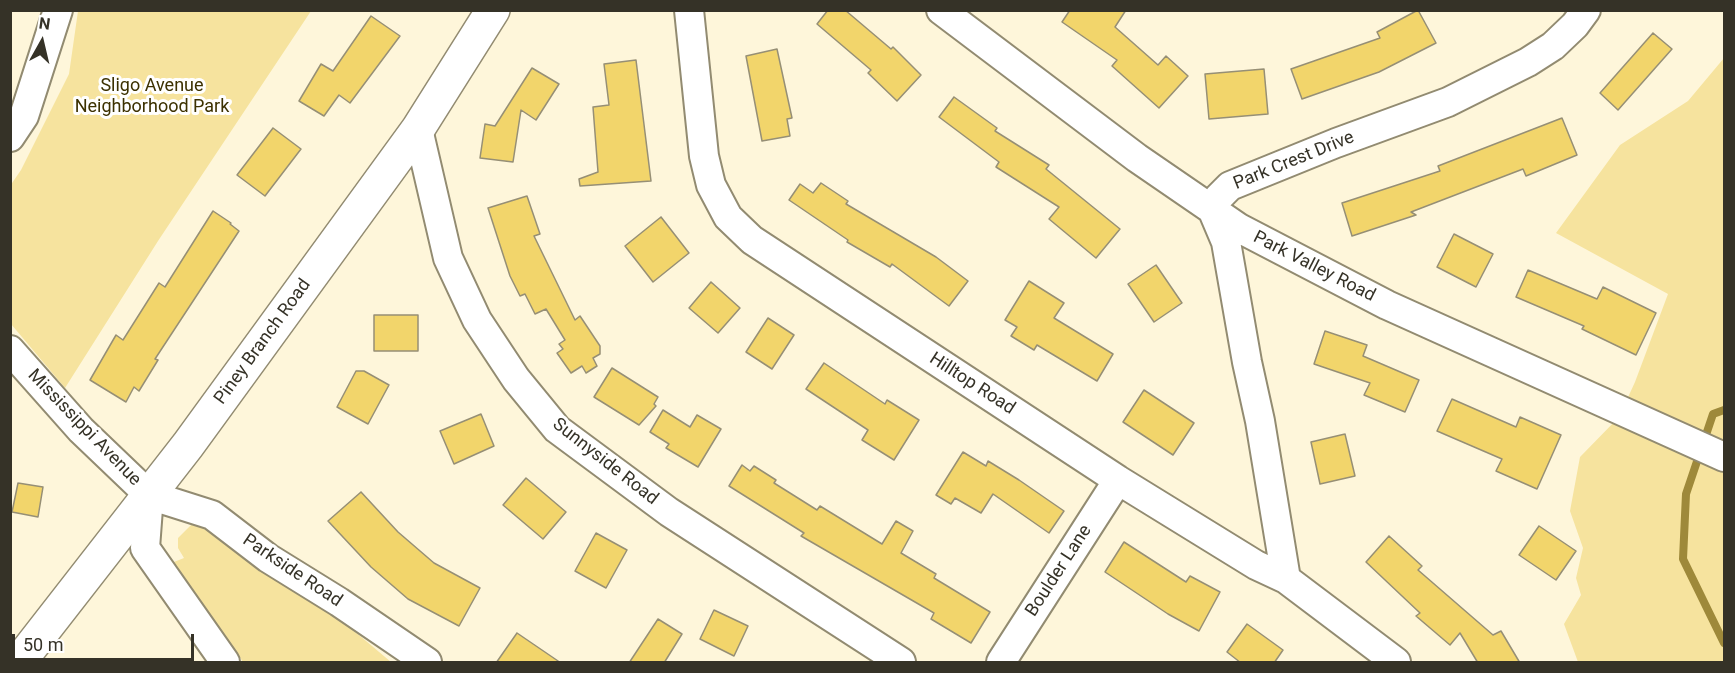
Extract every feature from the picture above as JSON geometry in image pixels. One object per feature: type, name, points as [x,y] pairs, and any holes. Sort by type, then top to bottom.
[{"type":"main road","name":"Piney Branch Road","points":[[19,663],[188,445],[418,129],[493,10]]},
{"type":"street","points":[[10,137],[24,116],[58,10]]},
{"type":"street","name":"Hilltop Road","points":[[689,10],[704,156],[711,185],[728,217],[752,240],[1118,480],[1256,565],[1286,579],[1396,663]]},
{"type":"street","name":"Park Valley Road","points":[[941,10],[1137,158],[1239,228],[1387,305],[1723,456]]},
{"type":"street","name":"Park Crest Drive","points":[[1212,209],[1219,197],[1230,186],[1336,143],[1448,102],[1528,62],[1553,46],[1575,25],[1586,10]]},
{"type":"street","name":"Sunnyside Road","points":[[418,129],[448,258],[453,269],[477,320],[516,380],[557,429],[669,512],[901,663]]},
{"type":"street","points":[[1212,209],[1226,242],[1260,421],[1286,579]]},
{"type":"street","name":"Mississippi Avenue","points":[[10,350],[81,430],[149,495],[145,548],[225,663]]},
{"type":"street","name":"Boulder Lane","points":[[1000,663],[1118,480]]},
{"type":"street","name":"Parkside Road","points":[[149,495],[212,515],[268,558],[339,602],[427,663]]},
{"type":"green space","name":"Sligo Avenue Neighborhood Park","points":[[78,11],[311,11],[158,241],[65,388],[11,324],[10,186],[21,170],[69,74]]},
{"type":"green space","points":[[1724,58],[1724,662],[1578,662],[1564,624],[1581,595],[1576,578],[1583,548],[1570,511],[1580,457],[1619,417],[1635,382],[1668,294],[1556,233],[1620,145],[1688,101]]},
{"type":"green space","points":[[210,518],[231,518],[249,525],[258,532],[322,604],[391,662],[243,662],[174,562],[184,558],[178,548],[178,538],[192,524]]},
{"type":"building","points":[[828,10],[845,10],[891,49],[893,47],[921,75],[897,101],[868,73],[871,70],[817,24]]},
{"type":"building","points":[[1070,10],[1126,10],[1115,27],[1158,65],[1166,56],[1188,76],[1159,108],[1112,66],[1117,60],[1062,22]]},
{"type":"building","points":[[1418,10],[1436,43],[1379,72],[1302,99],[1291,69],[1380,38],[1377,32]]},
{"type":"building","points":[[371,16],[400,36],[350,103],[339,95],[324,116],[299,101],[321,64],[333,71]]},
{"type":"building","points":[[1653,33],[1672,49],[1618,110],[1600,93]]},
{"type":"building","points":[[777,49],[792,118],[787,119],[790,136],[762,141],[746,56]]},
{"type":"building","points":[[636,60],[651,181],[580,186],[579,179],[598,172],[593,107],[609,105],[604,64]]},
{"type":"building","points":[[532,68],[559,84],[536,120],[521,110],[513,162],[480,158],[485,124],[495,126]]},
{"type":"building","points":[[1264,69],[1268,114],[1209,119],[1205,74]]},
{"type":"building","points":[[954,97],[997,128],[995,131],[1049,165],[1046,169],[1120,229],[1096,258],[1049,219],[1059,207],[996,167],[999,162],[939,117]]},
{"type":"building","points":[[1562,118],[1577,155],[1526,176],[1523,169],[1411,212],[1416,215],[1352,236],[1342,203],[1440,171],[1438,166]]},
{"type":"building","points":[[273,128],[301,149],[265,196],[237,175]]},
{"type":"building","points":[[821,183],[848,201],[846,204],[936,257],[968,281],[949,306],[892,264],[890,267],[847,242],[848,240],[789,200],[800,184],[813,193]]},
{"type":"building","points":[[527,196],[540,234],[534,236],[575,320],[580,316],[600,346],[600,354],[593,358],[597,366],[586,373],[582,366],[571,373],[557,353],[563,349],[559,344],[565,340],[546,309],[535,314],[525,294],[520,296],[510,276],[488,208]]},
{"type":"building","points":[[213,211],[239,231],[155,359],[158,360],[139,391],[134,387],[126,402],[90,380],[116,335],[123,340],[159,283],[165,287]]},
{"type":"building","points":[[661,217],[689,253],[653,282],[625,246]]},
{"type":"building","points":[[1454,234],[1493,254],[1476,287],[1437,267]]},
{"type":"building","points":[[1156,265],[1182,303],[1154,322],[1128,284]]},
{"type":"building","points":[[1528,270],[1597,299],[1603,287],[1656,313],[1636,355],[1582,329],[1584,326],[1516,297]]},
{"type":"building","points":[[1029,281],[1064,303],[1054,318],[1113,354],[1097,381],[1037,345],[1034,350],[1011,336],[1017,327],[1005,320]]},
{"type":"building","points":[[711,282],[740,308],[718,333],[689,308]]},
{"type":"building","points":[[374,315],[418,315],[418,351],[374,351]]},
{"type":"building","points":[[768,318],[794,335],[772,369],[746,352]]},
{"type":"building","points":[[1325,331],[1367,345],[1363,356],[1419,380],[1405,412],[1364,395],[1370,383],[1314,364]]},
{"type":"building","points":[[824,363],[885,404],[887,400],[919,420],[894,460],[862,440],[868,430],[806,389]]},
{"type":"building","points":[[612,368],[658,397],[654,404],[656,406],[639,425],[594,397]]},
{"type":"building","points":[[356,371],[364,371],[389,385],[368,424],[337,407]]},
{"type":"building","points":[[1144,390],[1194,423],[1173,455],[1123,422]]},
{"type":"building","points":[[1452,399],[1516,427],[1520,417],[1561,435],[1537,489],[1496,471],[1502,459],[1437,431]]},
{"type":"building","points":[[663,410],[690,427],[697,415],[721,429],[698,467],[666,448],[669,444],[650,432]]},
{"type":"building","points":[[481,414],[494,446],[454,464],[440,431]]},
{"type":"building","points":[[1345,434],[1355,476],[1320,484],[1311,442]]},
{"type":"building","points":[[963,452],[986,466],[988,461],[1064,511],[1049,533],[993,494],[981,513],[955,498],[951,504],[936,495]]},
{"type":"building","points":[[742,465],[750,471],[754,466],[776,480],[774,483],[817,510],[820,506],[882,544],[896,521],[913,531],[901,553],[936,574],[934,578],[990,612],[971,643],[931,619],[934,613],[801,536],[804,533],[729,486]]},
{"type":"building","points":[[526,478],[566,512],[543,539],[503,505]]},
{"type":"building","points":[[18,483],[43,487],[38,517],[12,512]]},
{"type":"building","points":[[361,492],[398,532],[434,563],[480,588],[459,626],[408,599],[371,567],[328,521]]},
{"type":"building","points":[[1539,526],[1576,551],[1556,580],[1519,555]]},
{"type":"building","points":[[596,533],[627,550],[606,588],[575,571]]},
{"type":"building","points":[[1389,536],[1422,566],[1418,570],[1493,635],[1501,631],[1520,663],[1478,663],[1460,633],[1450,645],[1416,616],[1420,613],[1366,562]]},
{"type":"building","points":[[1124,542],[1186,582],[1190,576],[1220,592],[1199,631],[1168,614],[1105,572]]},
{"type":"building","points":[[714,610],[748,626],[734,656],[700,639]]},
{"type":"building","points":[[658,619],[682,634],[664,663],[629,663]]},
{"type":"building","points":[[1247,624],[1283,650],[1274,663],[1241,663],[1227,652]]},
{"type":"building","points":[[517,633],[561,663],[496,663]]},
{"type":"waterway","points":[[1724,410],[1713,414],[1686,494],[1683,559],[1724,643]]}]
